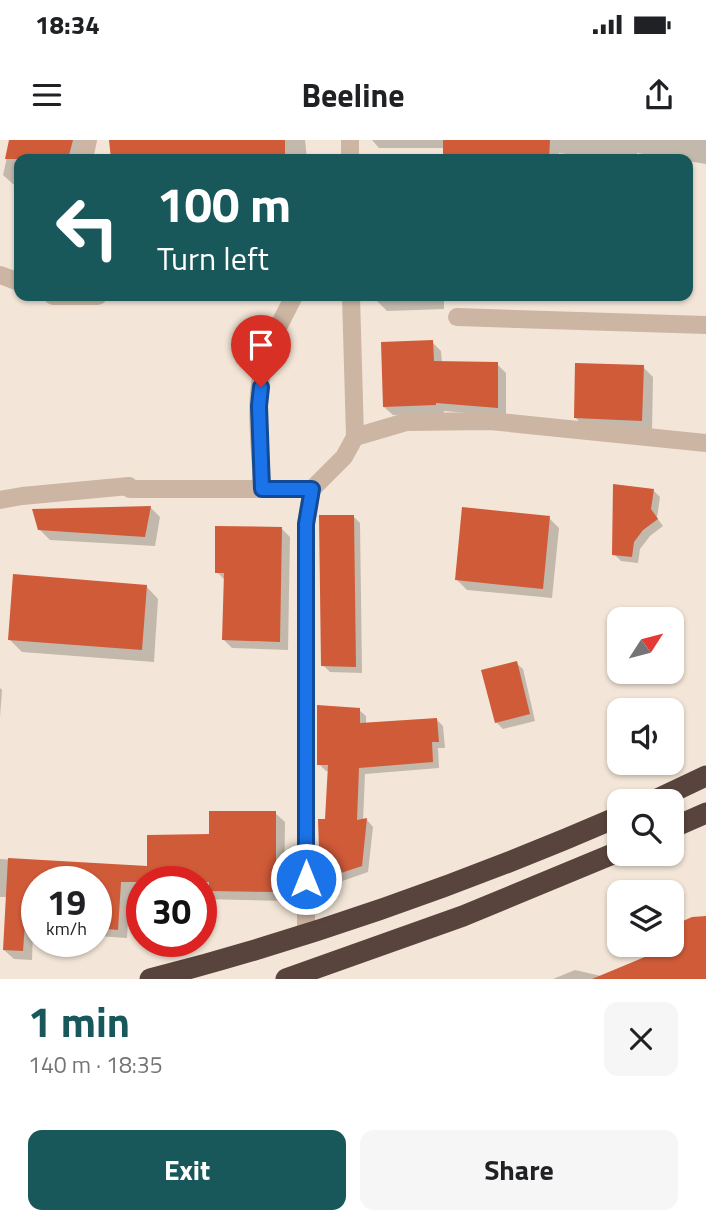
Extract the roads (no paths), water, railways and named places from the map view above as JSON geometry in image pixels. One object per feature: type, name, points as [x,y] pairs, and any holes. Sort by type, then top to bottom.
[{"type":"highway","points":[[678,789],[706,776]]},
{"type":"highway","points":[[684,823],[706,813]]},
{"type":"highway","points":[[150,979],[306,934],[462,879],[607,821]]},
{"type":"highway","points":[[286,979],[464,916],[607,856]]},
{"type":"street","points":[[262,489],[259,406],[262,368],[272,338],[291,301]]},
{"type":"street","points":[[306,934],[306,524],[312,489],[344,457],[355,437],[351,301]]},
{"type":"street","points":[[457,317],[706,325]]},
{"type":"street","points":[[355,437],[405,422],[490,421],[706,443]]},
{"type":"street","points":[[0,500],[129,486],[130,489],[312,489]]}]
